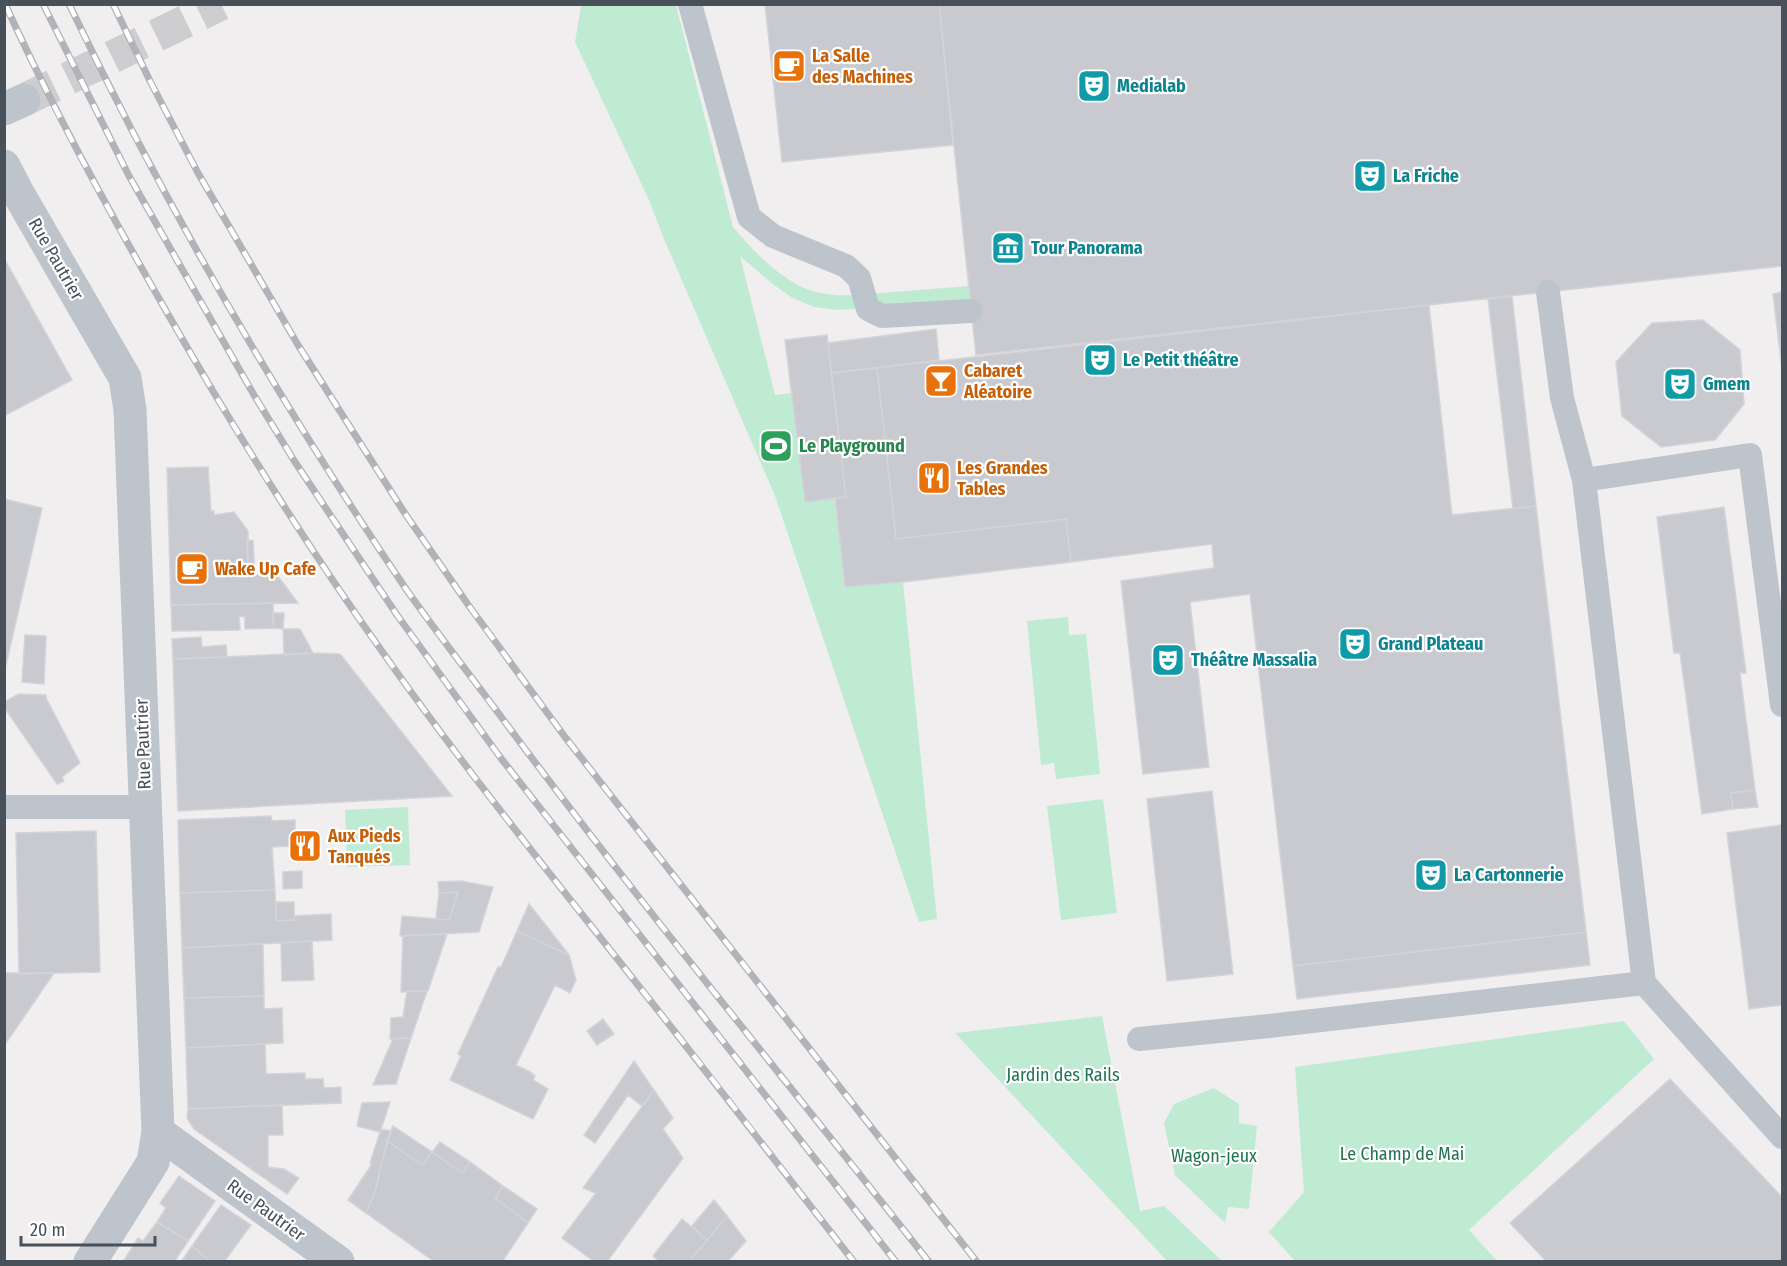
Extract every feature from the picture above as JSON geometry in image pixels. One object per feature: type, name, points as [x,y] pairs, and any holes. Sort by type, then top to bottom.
[{"type":"street","name":"Rue Pautrier","points":[[4,166],[125,378],[130,410],[158,1132],[338,1262]]},
{"type":"street","points":[[90,1262],[153,1162],[158,1132]]},
{"type":"lane","points":[[690,4],[749,217],[773,236],[846,266],[859,278],[868,309],[882,316],[971,311]]},
{"type":"lane","points":[[1548,292],[1562,398],[1584,480],[1644,983],[1782,1137]]},
{"type":"lane","points":[[1584,480],[1750,455],[1782,705]]},
{"type":"lane","points":[[4,807],[145,807]]},
{"type":"lane","points":[[1139,1039],[1644,983]]},
{"type":"green space","name":"Le Playground","points":[[581,5],[676,5],[733,227],[780,273],[809,290],[833,295],[968,286],[970,302],[838,310],[814,307],[791,297],[740,256],[775,395],[792,393],[805,502],[835,498],[845,587],[903,582],[937,919],[919,922],[775,496],[649,200],[575,42]]},
{"type":"green space","points":[[1068,617],[1069,635],[1086,634],[1100,774],[1056,779],[1054,763],[1041,765],[1027,621]]},
{"type":"green space","points":[[1103,799],[1117,913],[1061,920],[1047,806]]},
{"type":"green space","points":[[408,807],[410,865],[347,867],[345,810]]},
{"type":"green space","name":"Jardin des Rails","points":[[1102,1016],[1140,1211],[1164,1206],[1222,1261],[1167,1261],[955,1033]]},
{"type":"green space","name":"Le Champ de Mai","points":[[1624,1021],[1654,1059],[1469,1230],[1497,1261],[1295,1261],[1269,1232],[1304,1192],[1295,1067]]},
{"type":"green space","name":"Wagon-jeux","points":[[1214,1088],[1239,1104],[1239,1123],[1257,1126],[1249,1209],[1228,1207],[1225,1223],[1175,1175],[1164,1123],[1174,1104]]},
{"type":"building","points":[[765,4],[939,4],[953,145],[782,162]]},
{"type":"building","name":"La Friche","points":[[939,4],[1782,4],[1782,266],[976,355]]},
{"type":"building","points":[[4,258],[72,380],[4,416]]},
{"type":"building","points":[[1782,292],[1782,369],[1773,294]]},
{"type":"building","points":[[1512,296],[1536,506],[1513,509],[1488,299]]},
{"type":"building","points":[[1429,305],[1452,515],[1536,506],[1586,932],[1293,966],[1250,594],[1190,602],[1209,767],[1143,774],[1121,581],[1214,568],[1212,544],[1071,562],[1066,519],[896,539],[877,368]]},
{"type":"building","name":"Gmem","points":[[1703,320],[1740,350],[1744,404],[1715,440],[1661,447],[1622,416],[1616,362],[1652,323]]},
{"type":"building","points":[[936,329],[939,360],[831,373],[828,343]]},
{"type":"building","points":[[827,335],[846,497],[805,502],[785,340]]},
{"type":"building","points":[[877,368],[896,539],[1066,519],[1071,562],[845,587],[835,498],[846,497],[831,373]]},
{"type":"building","points":[[208,467],[211,511],[214,511],[214,515],[234,512],[248,531],[248,575],[277,575],[298,603],[171,605],[167,468]]},
{"type":"building","points":[[4,499],[42,508],[4,674]]},
{"type":"building","points":[[1724,507],[1746,673],[1740,673],[1755,790],[1731,793],[1733,809],[1702,814],[1680,653],[1674,653],[1657,517]]},
{"type":"building","points":[[247,540],[253,541],[255,576],[248,575]]},
{"type":"building","points":[[273,603],[274,628],[245,629],[245,617],[239,616],[240,630],[172,631],[171,605]]},
{"type":"building","points":[[272,613],[284,613],[283,629],[274,628]]},
{"type":"building","points":[[283,629],[300,629],[313,653],[284,655]]},
{"type":"building","points":[[25,635],[46,636],[44,684],[22,682]]},
{"type":"building","points":[[201,637],[202,647],[226,645],[227,657],[173,659],[172,639]]},
{"type":"building","points":[[313,653],[341,655],[452,796],[178,811],[173,659]]},
{"type":"building","points":[[19,694],[46,695],[80,763],[62,777],[64,781],[57,784],[4,707],[4,702]]},
{"type":"building","points":[[1755,790],[1758,807],[1733,809],[1731,793]]},
{"type":"building","points":[[1212,791],[1233,974],[1167,981],[1147,799]]},
{"type":"building","points":[[271,816],[272,821],[295,820],[295,846],[272,847],[275,890],[180,893],[178,820]]},
{"type":"building","points":[[1782,825],[1782,1005],[1749,1009],[1727,833]]},
{"type":"building","points":[[96,831],[100,972],[19,974],[16,833]]},
{"type":"building","points":[[302,871],[302,888],[283,889],[283,872]]},
{"type":"building","points":[[461,881],[493,887],[479,932],[400,936],[402,916],[449,920],[458,892],[439,893],[438,882]]},
{"type":"building","points":[[275,890],[276,921],[294,920],[294,916],[331,914],[332,940],[182,948],[180,893]]},
{"type":"building","points":[[458,892],[449,920],[436,919],[439,893]]},
{"type":"building","points":[[276,902],[294,902],[294,920],[276,921]]},
{"type":"building","points":[[529,904],[552,933],[569,955],[517,931]]},
{"type":"building","points":[[517,931],[569,955],[576,980],[570,993],[555,985],[516,1065],[530,1072],[535,1076],[533,1080],[548,1089],[533,1119],[450,1080],[461,1056],[458,1054]]},
{"type":"building","points":[[1586,932],[1590,965],[1297,999],[1293,966]]},
{"type":"building","points":[[447,934],[428,991],[401,992],[403,936]]},
{"type":"building","points":[[312,941],[314,980],[282,981],[281,943]]},
{"type":"building","points":[[263,944],[264,996],[184,998],[182,948]]},
{"type":"building","points":[[4,973],[54,973],[4,1046]]},
{"type":"building","points":[[407,991],[427,991],[411,1038],[390,1039],[391,1018],[403,1017]]},
{"type":"building","points":[[264,996],[264,1009],[282,1008],[283,1043],[186,1048],[184,998]]},
{"type":"building","points":[[603,1019],[614,1034],[597,1045],[587,1031]]},
{"type":"building","points":[[411,1038],[396,1084],[373,1085],[393,1039]]},
{"type":"building","points":[[265,1044],[266,1074],[305,1073],[305,1079],[323,1079],[324,1088],[341,1087],[341,1103],[188,1109],[186,1048]]},
{"type":"building","points":[[634,1061],[654,1090],[642,1106],[628,1095],[595,1143],[584,1135]]},
{"type":"building","points":[[1670,1079],[1782,1197],[1782,1262],[1547,1262],[1510,1223]]},
{"type":"building","points":[[654,1090],[673,1118],[663,1129],[683,1158],[609,1259],[605,1262],[595,1262],[562,1238],[596,1193],[583,1188]]},
{"type":"building","points":[[390,1102],[380,1132],[357,1126],[362,1103]]},
{"type":"building","points":[[282,1105],[283,1135],[268,1135],[268,1167],[284,1169],[299,1178],[287,1194],[194,1129],[187,1118],[188,1109]]},
{"type":"building","points":[[393,1126],[432,1152],[422,1165],[387,1141]]},
{"type":"building","points":[[381,1129],[391,1131],[375,1192],[366,1213],[348,1200],[372,1164],[370,1163]]},
{"type":"building","points":[[387,1141],[422,1165],[432,1152],[462,1173],[470,1162],[503,1186],[495,1198],[528,1223],[502,1262],[435,1262],[366,1213],[375,1192]]},
{"type":"building","points":[[440,1142],[470,1162],[462,1173],[432,1152]]},
{"type":"building","points":[[179,1176],[215,1201],[188,1241],[157,1222],[166,1208],[160,1203]]},
{"type":"building","points":[[503,1186],[537,1209],[528,1223],[495,1198]]},
{"type":"building","points":[[714,1200],[727,1216],[707,1240],[692,1226]]},
{"type":"building","points":[[221,1205],[251,1225],[224,1262],[211,1262],[192,1246]]},
{"type":"building","points":[[727,1216],[746,1241],[729,1260],[731,1262],[689,1262]]},
{"type":"building","points":[[682,1219],[707,1240],[689,1262],[660,1262],[653,1256]]},
{"type":"building","points":[[157,1222],[188,1241],[174,1262],[123,1262],[138,1238],[143,1241]]},
{"type":"building","points":[[192,1246],[211,1262],[181,1262]]},
{"type":"tunnel","points":[[24,100],[221,4]]},
{"type":"railway","points":[[5,4],[62,121],[144,272],[244,442],[327,572],[456,753],[854,1262]]},
{"type":"railway","points":[[43,4],[129,176],[254,395],[295,462],[397,615],[500,757],[896,1262]]},
{"type":"railway","points":[[69,4],[145,155],[227,303],[314,448],[406,589],[607,856],[929,1262]]},
{"type":"railway","points":[[113,4],[198,173],[298,345],[404,512],[469,606],[565,737],[977,1262]]},
{"type":"place","name":"La Salle des Machines","points":[[789,66]]},
{"type":"place","name":"Medialab","points":[[1094,86]]},
{"type":"place","name":"La Friche","points":[[1370,176]]},
{"type":"place","name":"Tour Panorama","points":[[1008,248]]},
{"type":"place","name":"Le Petit théâtre","points":[[1100,360]]},
{"type":"place","name":"Cabaret Aléatoire","points":[[941,381]]},
{"type":"place","name":"Gmem","points":[[1680,384]]},
{"type":"place","name":"Le Playground","points":[[776,446]]},
{"type":"place","name":"Les Grandes Tables","points":[[934,478]]},
{"type":"place","name":"Wake Up Cafe","points":[[192,569]]},
{"type":"place","name":"Grand Plateau","points":[[1355,644]]},
{"type":"place","name":"Théâtre Massalia","points":[[1168,660]]},
{"type":"place","name":"Aux Pieds Tanqués","points":[[305,846]]},
{"type":"place","name":"La Cartonnerie","points":[[1431,875]]}]
